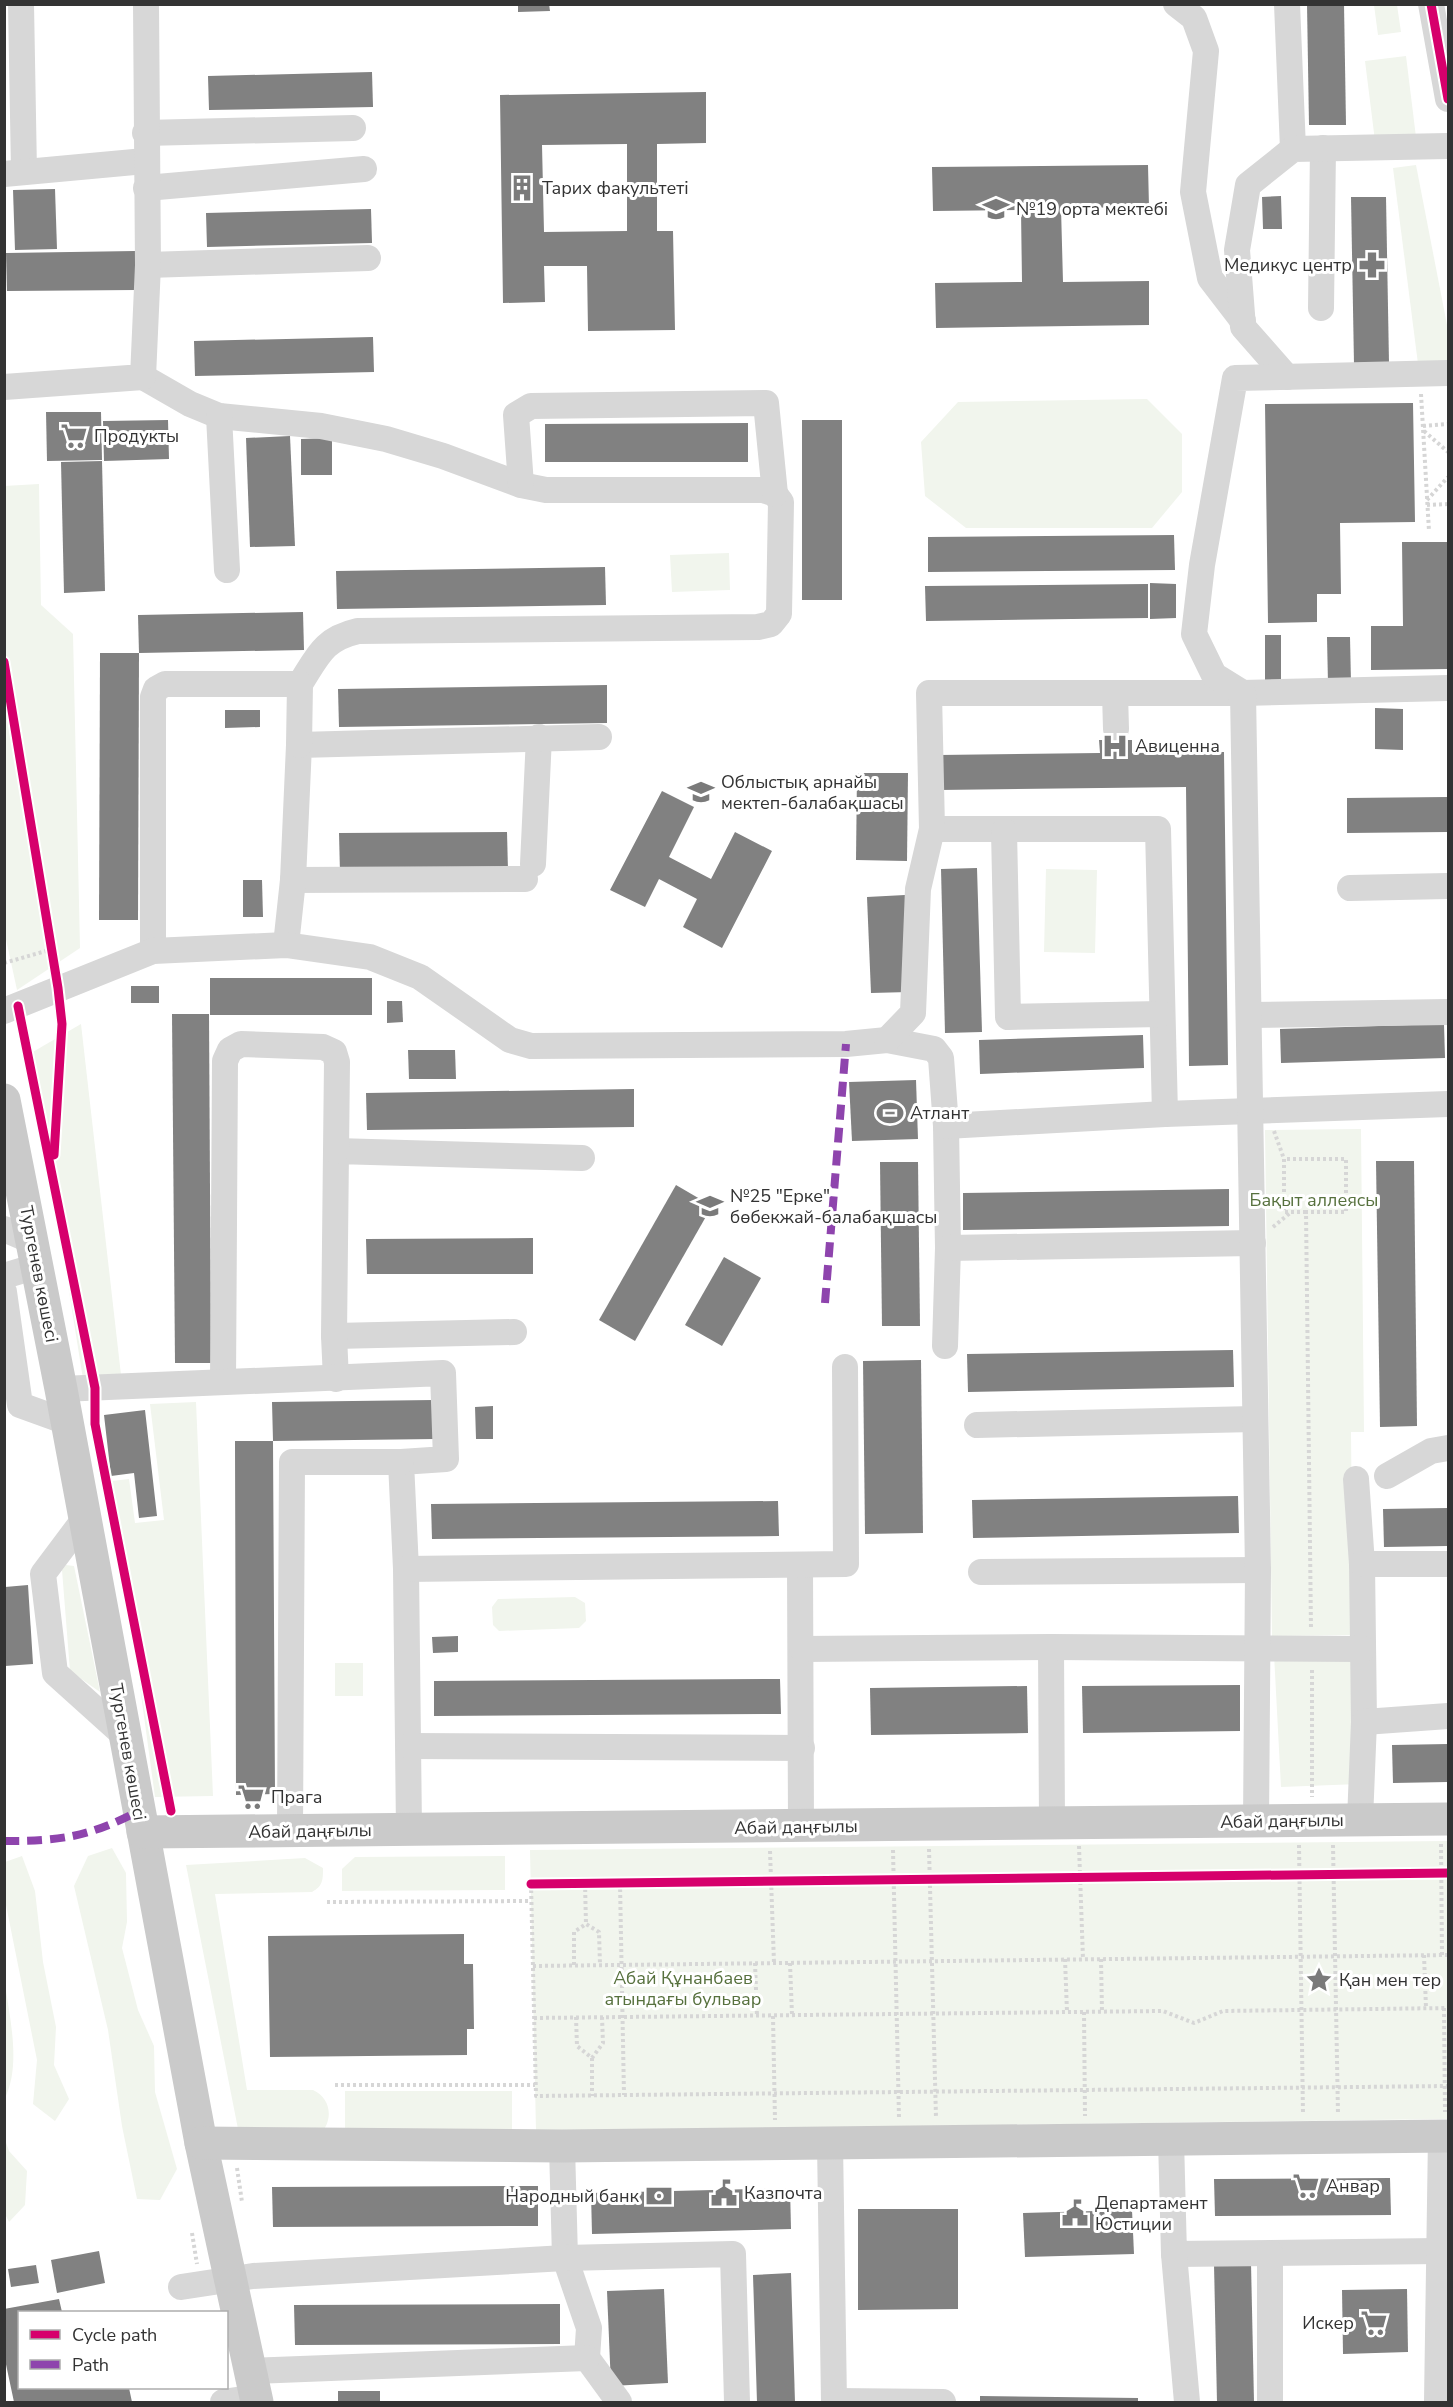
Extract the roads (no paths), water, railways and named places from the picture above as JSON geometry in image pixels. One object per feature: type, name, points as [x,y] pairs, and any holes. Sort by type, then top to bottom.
[{"type":"main road","name":"Тургенев көшесі","points":[[4,1100],[25,1245],[61,1389],[201,2143],[247,2371]]},
{"type":"main road","name":"Абай даңғылы","points":[[143,1832],[1360,1820],[1445,1830]]},
{"type":"main road","points":[[201,2143],[562,2146],[1171,2139],[1445,2130]]},
{"type":"street","points":[[21,4],[14,173],[145,160]]},
{"type":"street","points":[[143,377],[148,265],[145,160],[146,4]]},
{"type":"street","points":[[1176,4],[1194,18],[1206,51],[1193,192],[1210,278],[1243,322],[1249,335],[1287,377]]},
{"type":"street","points":[[1287,4],[1293,148]]},
{"type":"street","points":[[1431,4],[1449,99]]},
{"type":"street","points":[[145,134],[354,128]]},
{"type":"street","points":[[1243,322],[1237,250],[1248,185],[1293,148],[1449,146]]},
{"type":"street","points":[[1321,308],[1323,148]]},
{"type":"street","points":[[146,188],[364,169]]},
{"type":"street","points":[[148,265],[368,258]]},
{"type":"street","points":[[1243,693],[1214,675],[1194,634],[1202,565],[1234,378],[1449,373]]},
{"type":"street","points":[[4,387],[143,377],[190,404],[219,416],[321,426],[386,439],[443,456],[521,485],[546,490],[763,490],[775,494],[782,502],[778,614],[771,624],[758,627],[358,631],[339,635],[324,647],[300,684],[293,880],[286,945]]},
{"type":"street","points":[[521,485],[516,415],[531,406],[766,403],[775,494]]},
{"type":"street","points":[[219,416],[227,570]]},
{"type":"street","points":[[153,951],[153,698],[156,689],[165,684],[300,684]]},
{"type":"street","points":[[887,1040],[914,1013],[918,889],[932,829],[929,693],[1243,693],[1449,687]]},
{"type":"street","points":[[1115,693],[1116,729]]},
{"type":"street","points":[[1243,693],[1249,1015],[1259,1111],[1253,1243],[1258,1570],[1256,1822]]},
{"type":"street","points":[[293,880],[529,871],[539,737]]},
{"type":"street","points":[[299,745],[599,737]]},
{"type":"street","points":[[932,829],[1004,831],[1158,829],[1161,1014],[1166,1114]]},
{"type":"street","points":[[1004,831],[1008,1017],[1161,1014]]},
{"type":"street","points":[[1350,888],[1449,886]]},
{"type":"street","points":[[4,1011],[153,951],[286,945],[370,957],[410,973],[510,1040],[531,1046],[846,1044],[887,1040],[934,1049],[941,1058],[946,1126],[948,1248],[945,1346]]},
{"type":"street","points":[[1249,1015],[1449,1012]]},
{"type":"street","points":[[223,1382],[225,1061],[230,1050],[241,1044],[323,1047],[334,1052],[337,1062],[334,1336],[336,1379]]},
{"type":"street","points":[[946,1126],[1166,1114],[1449,1104]]},
{"type":"street","points":[[336,1151],[582,1158]]},
{"type":"street","points":[[948,1248],[1253,1243]]},
{"type":"street","points":[[4,1276],[25,1245]]},
{"type":"street","points":[[4,1292],[20,1405],[67,1422]]},
{"type":"street","points":[[334,1336],[514,1332]]},
{"type":"street","points":[[406,1569],[846,1564],[845,1367]]},
{"type":"street","points":[[61,1389],[443,1373],[446,1459],[401,1462],[292,1462],[290,1831]]},
{"type":"street","points":[[977,1425],[1255,1419]]},
{"type":"street","points":[[1387,1476],[1431,1451],[1449,1448]]},
{"type":"street","points":[[401,1462],[406,1569],[409,1830]]},
{"type":"street","points":[[1356,1479],[1362,1564],[1364,1722],[1360,1820]]},
{"type":"street","points":[[85,1518],[43,1574],[55,1672],[125,1737]]},
{"type":"street","points":[[1362,1564],[1449,1564]]},
{"type":"street","points":[[800,1565],[801,1827]]},
{"type":"street","points":[[981,1572],[1258,1570]]},
{"type":"street","points":[[802,1650],[1051,1647],[1363,1649]]},
{"type":"street","points":[[1051,1647],[1052,1824]]},
{"type":"street","points":[[1364,1722],[1449,1716]]},
{"type":"street","points":[[409,1746],[802,1748]]},
{"type":"street","points":[[1437,2403],[1445,2130]]},
{"type":"street","points":[[1171,2139],[1174,2254],[1187,2403]]},
{"type":"street","points":[[830,2143],[834,2402],[943,2403]]},
{"type":"street","points":[[562,2146],[565,2258],[589,2328],[587,2358],[619,2403]]},
{"type":"street","points":[[1174,2254],[1270,2253],[1442,2265]]},
{"type":"street","points":[[1270,2253],[1270,2403]]},
{"type":"street","points":[[181,2287],[230,2280],[565,2258],[733,2254],[737,2403]]},
{"type":"street","points":[[223,2403],[247,2371],[587,2358]]},
{"type":"place","name":"Тарих факультеті","points":[[522,188]]},
{"type":"place","name":"№19 орта мектебі","points":[[996,209]]},
{"type":"place","name":"Медикус центр","points":[[1372,265]]},
{"type":"place","name":"Продукты","points":[[74,436]]},
{"type":"place","name":"Авиценна","points":[[1115,746]]},
{"type":"place","name":"Облыстық арнайы мектеп-балабақшасы","points":[[701,792]]},
{"type":"place","name":"Атлант","points":[[890,1113]]},
{"type":"place","name":"№25 \"Ерке\" бөбекжай-балабақшасы","points":[[710,1206]]},
{"type":"place","name":"Прага","points":[[251,1797]]},
{"type":"place","name":"Қан мен тер","points":[[1319,1980]]},
{"type":"place","name":"Анвар","points":[[1306,2186]]},
{"type":"place","name":"Казпочта","points":[[724,2193]]},
{"type":"place","name":"Народный банк","points":[[659,2196]]},
{"type":"place","name":"Департамент Юстиции","points":[[1075,2213]]},
{"type":"place","name":"Искер","points":[[1374,2323]]},
{"type":"park label","name":"Бақыт аллеясы","points":[[1314,1200]]},
{"type":"park label","name":"Абай Құнанбаев атындағы бульвар","points":[[683,1988]]}]
